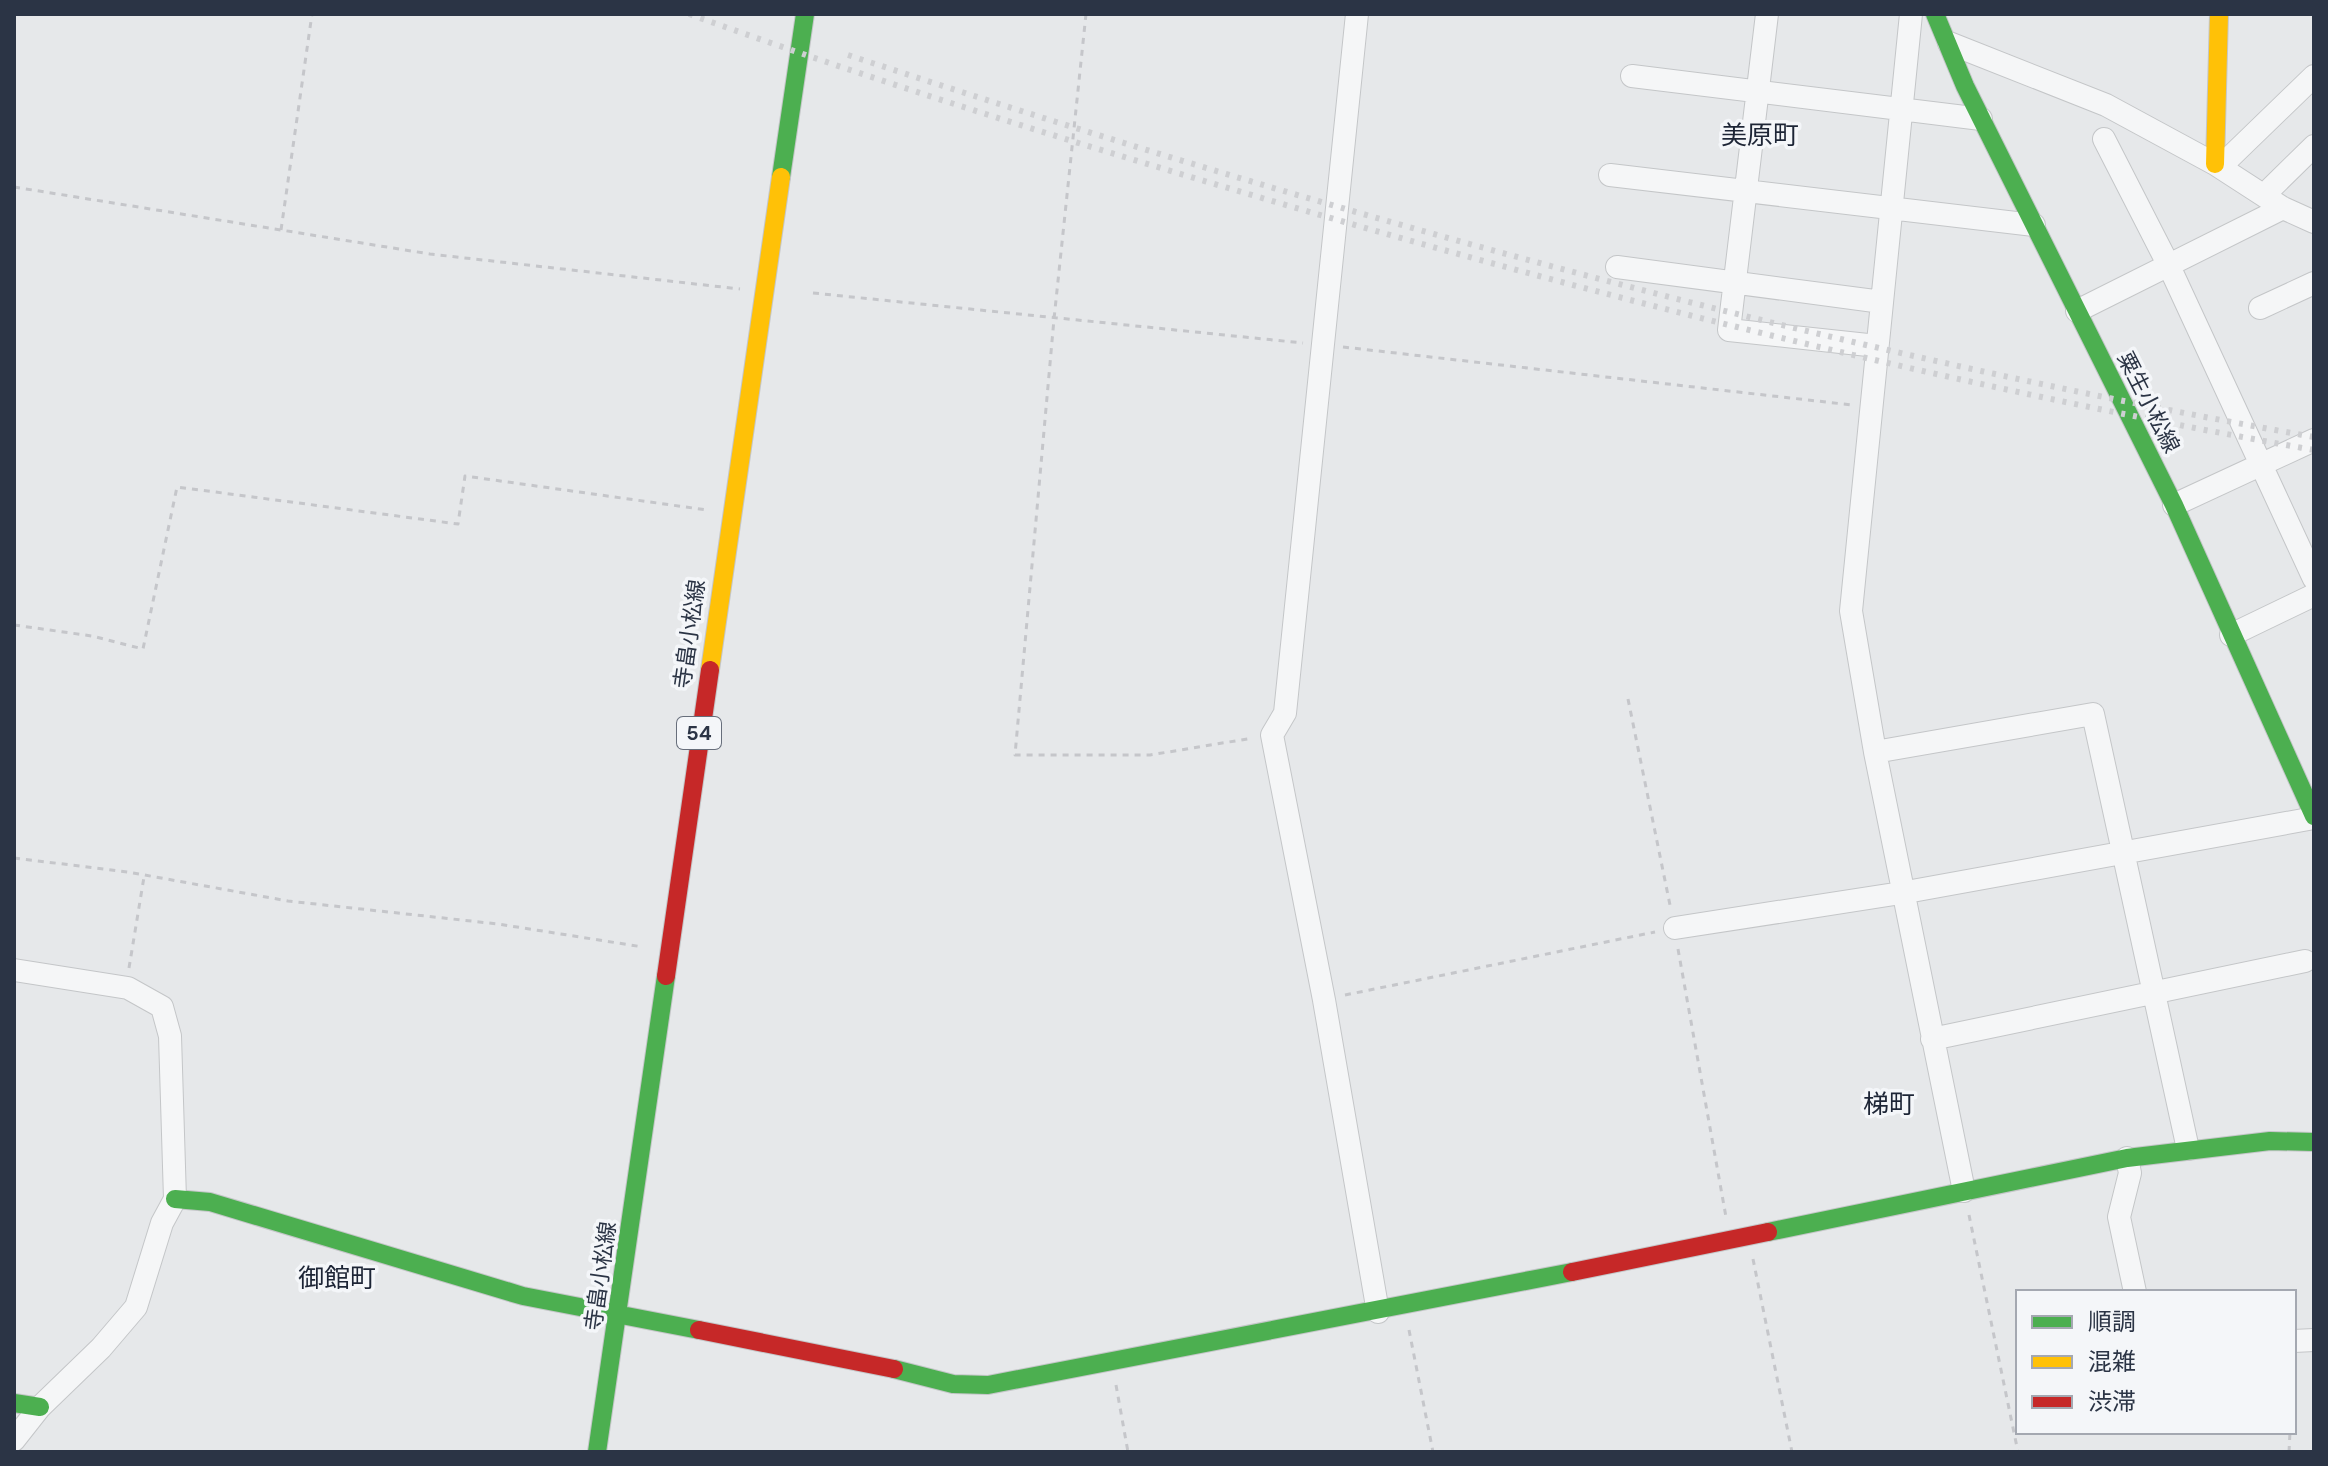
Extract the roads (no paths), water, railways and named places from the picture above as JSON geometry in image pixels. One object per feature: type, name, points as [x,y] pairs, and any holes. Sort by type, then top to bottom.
[{"type":"street","name":"寺畠小松線","points":[[597,1452],[619,1314],[730,513],[805,14]]},
{"type":"street","points":[[1357,14],[1285,713],[1272,735],[1324,1000],[1378,1312]]},
{"type":"street","points":[[1767,14],[1729,330],[1877,346]]},
{"type":"street","points":[[1911,14],[1851,611],[1901,893],[1964,1191]]},
{"type":"street","name":"粟生小松線","points":[[1935,14],[1981,119],[2174,505],[2314,817]]},
{"type":"street","points":[[2218,166],[2219,14]]},
{"type":"street","points":[[1949,43],[2106,105],[2218,166],[2283,208],[2314,222]]},
{"type":"street","points":[[1632,76],[1981,119]]},
{"type":"street","points":[[2218,166],[2314,76]]},
{"type":"street","points":[[2104,139],[2169,266],[2314,579]]},
{"type":"street","points":[[2264,195],[2314,146]]},
{"type":"street","points":[[1610,175],[2034,225]]},
{"type":"street","points":[[2077,311],[2283,208]]},
{"type":"street","points":[[1617,267],[1882,302]]},
{"type":"street","points":[[2260,308],[2314,283]]},
{"type":"street","points":[[2174,505],[2314,440]]},
{"type":"street","points":[[2231,635],[2314,595]]},
{"type":"street","points":[[1875,752],[2093,714],[2151,992],[2188,1149]]},
{"type":"street","points":[[1675,928],[1901,893],[2314,817]]},
{"type":"street","points":[[1932,1039],[2305,961]]},
{"type":"street","points":[[14,970],[128,988],[162,1007],[170,1036],[175,1199],[162,1223],[136,1307],[101,1348],[40,1407],[14,1440]]},
{"type":"street","points":[[175,1199],[210,1202],[523,1296],[882,1366],[953,1384],[988,1385],[1378,1312],[2127,1158],[2270,1141],[2314,1142]]},
{"type":"street","points":[[2127,1158],[2130,1173],[2119,1217],[2135,1290]]},
{"type":"street","points":[[14,1403],[40,1407]]},
{"type":"railway","points":[[689,14],[1035,130],[1510,268],[1909,368],[2314,450]]},
{"type":"railway","points":[[848,55],[1210,169],[1574,272],[1942,362],[2128,402],[2314,437]]},
{"type":"district","name":"美原町","points":[[1760,135]]},
{"type":"district","name":"梯町","points":[[1889,1104]]},
{"type":"district","name":"御館町","points":[[337,1278]]}]
